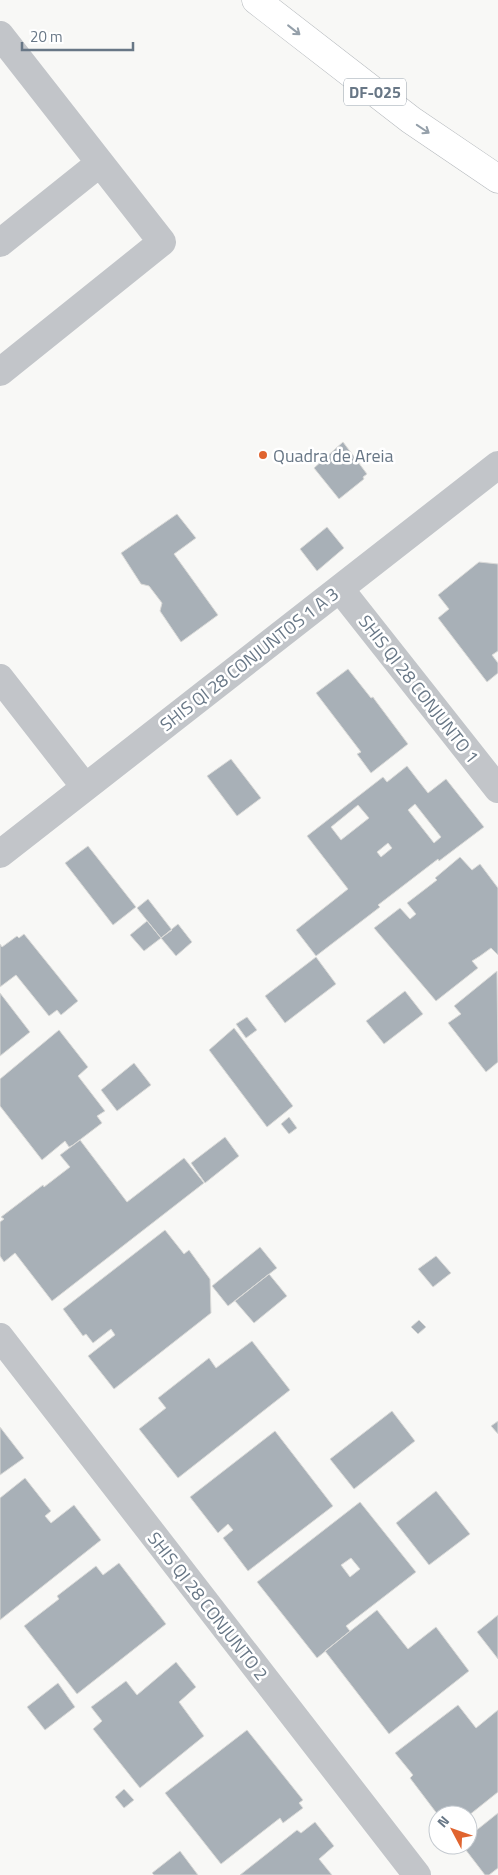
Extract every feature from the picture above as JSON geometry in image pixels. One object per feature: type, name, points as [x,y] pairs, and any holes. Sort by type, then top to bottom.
[{"type":"main road","name":"DF-025","points":[[256,0],[411,120],[498,179]]},
{"type":"street","points":[[0,35],[162,242],[0,372]]},
{"type":"street","points":[[0,243],[100,163]]},
{"type":"street","name":"SHIS QI 28 CONJUNTOS 1 A 3","points":[[0,854],[498,465]]},
{"type":"street","name":"SHIS QI 28 CONJUNTO 1","points":[[340,589],[498,790]]},
{"type":"street","points":[[0,678],[85,787]]},
{"type":"street","name":"SHIS QI 28 CONJUNTO 2","points":[[0,1337],[417,1875]]},
{"type":"building","points":[[343,442],[367,474],[363,477],[364,479],[339,499],[314,468]]},
{"type":"building","points":[[177,514],[196,538],[174,554],[218,615],[181,642],[160,611],[162,603],[149,586],[141,584],[121,553]]},
{"type":"building","points":[[327,527],[344,548],[317,571],[300,549]]},
{"type":"building","points":[[479,562],[498,564],[498,651],[492,655],[498,663],[498,673],[487,682],[438,618],[449,609],[438,595]]},
{"type":"building","points":[[348,669],[371,698],[373,697],[408,744],[371,773],[357,754],[361,752],[316,693]]},
{"type":"building","points":[[231,759],[261,798],[237,816],[207,776]]},
{"type":"building","points":[[407,766],[428,793],[446,779],[484,827],[378,905],[380,907],[316,956],[296,930],[348,889],[307,836],[383,777],[387,782]],"holes":[[[415,804],[441,837],[434,843],[408,810]],[[358,805],[369,818],[341,840],[331,827]],[[388,843],[392,848],[381,857],[377,852]]]},
{"type":"building","points":[[88,846],[136,907],[113,925],[65,863]]},
{"type":"building","points":[[460,857],[472,870],[480,864],[498,888],[498,955],[491,948],[472,961],[478,968],[436,1001],[374,928],[400,908],[410,919],[416,914],[407,903],[437,880],[435,878]]},
{"type":"building","points":[[148,899],[172,930],[161,938],[137,908]]},
{"type":"building","points":[[147,921],[161,938],[144,951],[130,935]]},
{"type":"building","points":[[178,924],[192,942],[176,956],[161,938]]},
{"type":"building","points":[[24,934],[78,1001],[61,1015],[57,1010],[49,1016],[16,975],[0,987],[0,944],[2,947],[17,936],[19,938]]},
{"type":"building","points":[[316,957],[336,984],[285,1023],[265,996]]},
{"type":"building","points":[[497,971],[498,1062],[486,1072],[448,1023],[461,1014],[454,1006]]},
{"type":"building","points":[[405,991],[423,1014],[384,1044],[366,1021]]},
{"type":"building","points":[[0,993],[30,1032],[0,1056]]},
{"type":"building","points":[[247,1017],[257,1030],[246,1038],[236,1024]]},
{"type":"building","points":[[234,1028],[293,1106],[267,1127],[209,1050]]},
{"type":"building","points":[[59,1030],[88,1067],[78,1076],[105,1111],[97,1116],[102,1123],[69,1147],[65,1141],[42,1160],[0,1106],[0,1079]]},
{"type":"building","points":[[134,1063],[151,1085],[117,1111],[101,1090]]},
{"type":"building","points":[[289,1117],[297,1128],[289,1134],[281,1124]]},
{"type":"building","points":[[225,1137],[239,1156],[205,1183],[191,1163]]},
{"type":"building","points":[[80,1140],[127,1202],[184,1158],[204,1183],[52,1301],[15,1253],[4,1262],[0,1256],[0,1222],[4,1219],[1,1217],[70,1167],[60,1155]]},
{"type":"building","points":[[165,1230],[184,1254],[189,1250],[210,1279],[211,1313],[114,1389],[88,1356],[115,1335],[111,1329],[93,1343],[86,1334],[83,1336],[63,1309]]},
{"type":"building","points":[[260,1247],[277,1268],[228,1306],[212,1286]]},
{"type":"building","points":[[436,1256],[451,1273],[433,1287],[418,1269]]},
{"type":"building","points":[[269,1274],[287,1296],[254,1323],[235,1301]]},
{"type":"building","points":[[419,1320],[426,1327],[418,1334],[411,1327]]},
{"type":"building","points":[[252,1341],[290,1390],[178,1478],[139,1429],[166,1408],[158,1398],[209,1358],[216,1368]]},
{"type":"building","points":[[392,1411],[415,1441],[354,1489],[330,1459]]},
{"type":"building","points":[[498,1421],[498,1434],[491,1426]]},
{"type":"building","points":[[0,1427],[24,1458],[0,1475]]},
{"type":"building","points":[[275,1431],[333,1506],[248,1571],[223,1538],[233,1530],[228,1524],[218,1533],[190,1497]]},
{"type":"building","points":[[25,1478],[51,1511],[45,1516],[51,1523],[74,1505],[101,1540],[0,1620],[0,1498]]},
{"type":"building","points":[[436,1491],[470,1534],[429,1565],[396,1523]]},
{"type":"building","points":[[360,1502],[416,1572],[346,1626],[350,1631],[317,1658],[257,1582]],"holes":[[[351,1558],[360,1569],[350,1577],[341,1565]]]},
{"type":"building","points":[[119,1563],[166,1624],[77,1694],[24,1626],[59,1599],[57,1596],[96,1566],[103,1575]]},
{"type":"building","points":[[377,1610],[408,1649],[436,1627],[469,1671],[389,1734],[325,1651]]},
{"type":"building","points":[[498,1615],[498,1659],[477,1632]]},
{"type":"building","points":[[176,1662],[196,1687],[179,1702],[204,1736],[140,1788],[93,1729],[102,1721],[91,1707],[126,1681],[137,1695]]},
{"type":"building","points":[[58,1683],[75,1707],[45,1730],[27,1707]]},
{"type":"building","points":[[458,1705],[476,1728],[498,1710],[498,1792],[478,1808],[478,1805],[430,1805],[410,1778],[413,1775],[395,1753]]},
{"type":"building","points":[[247,1730],[303,1800],[299,1803],[303,1808],[283,1823],[280,1818],[221,1864],[165,1793]]},
{"type":"building","points":[[124,1789],[134,1800],[124,1808],[115,1797]]},
{"type":"building","points":[[498,1813],[498,1868],[489,1875],[485,1875],[470,1855],[478,1855],[478,1829]]},
{"type":"building","points":[[315,1822],[334,1846],[319,1859],[332,1875],[240,1875],[297,1830],[301,1833]]},
{"type":"building","points":[[180,1851],[198,1875],[154,1875],[152,1873]]},
{"type":"place","name":"Quadra de Areia","points":[[263,455]]}]
